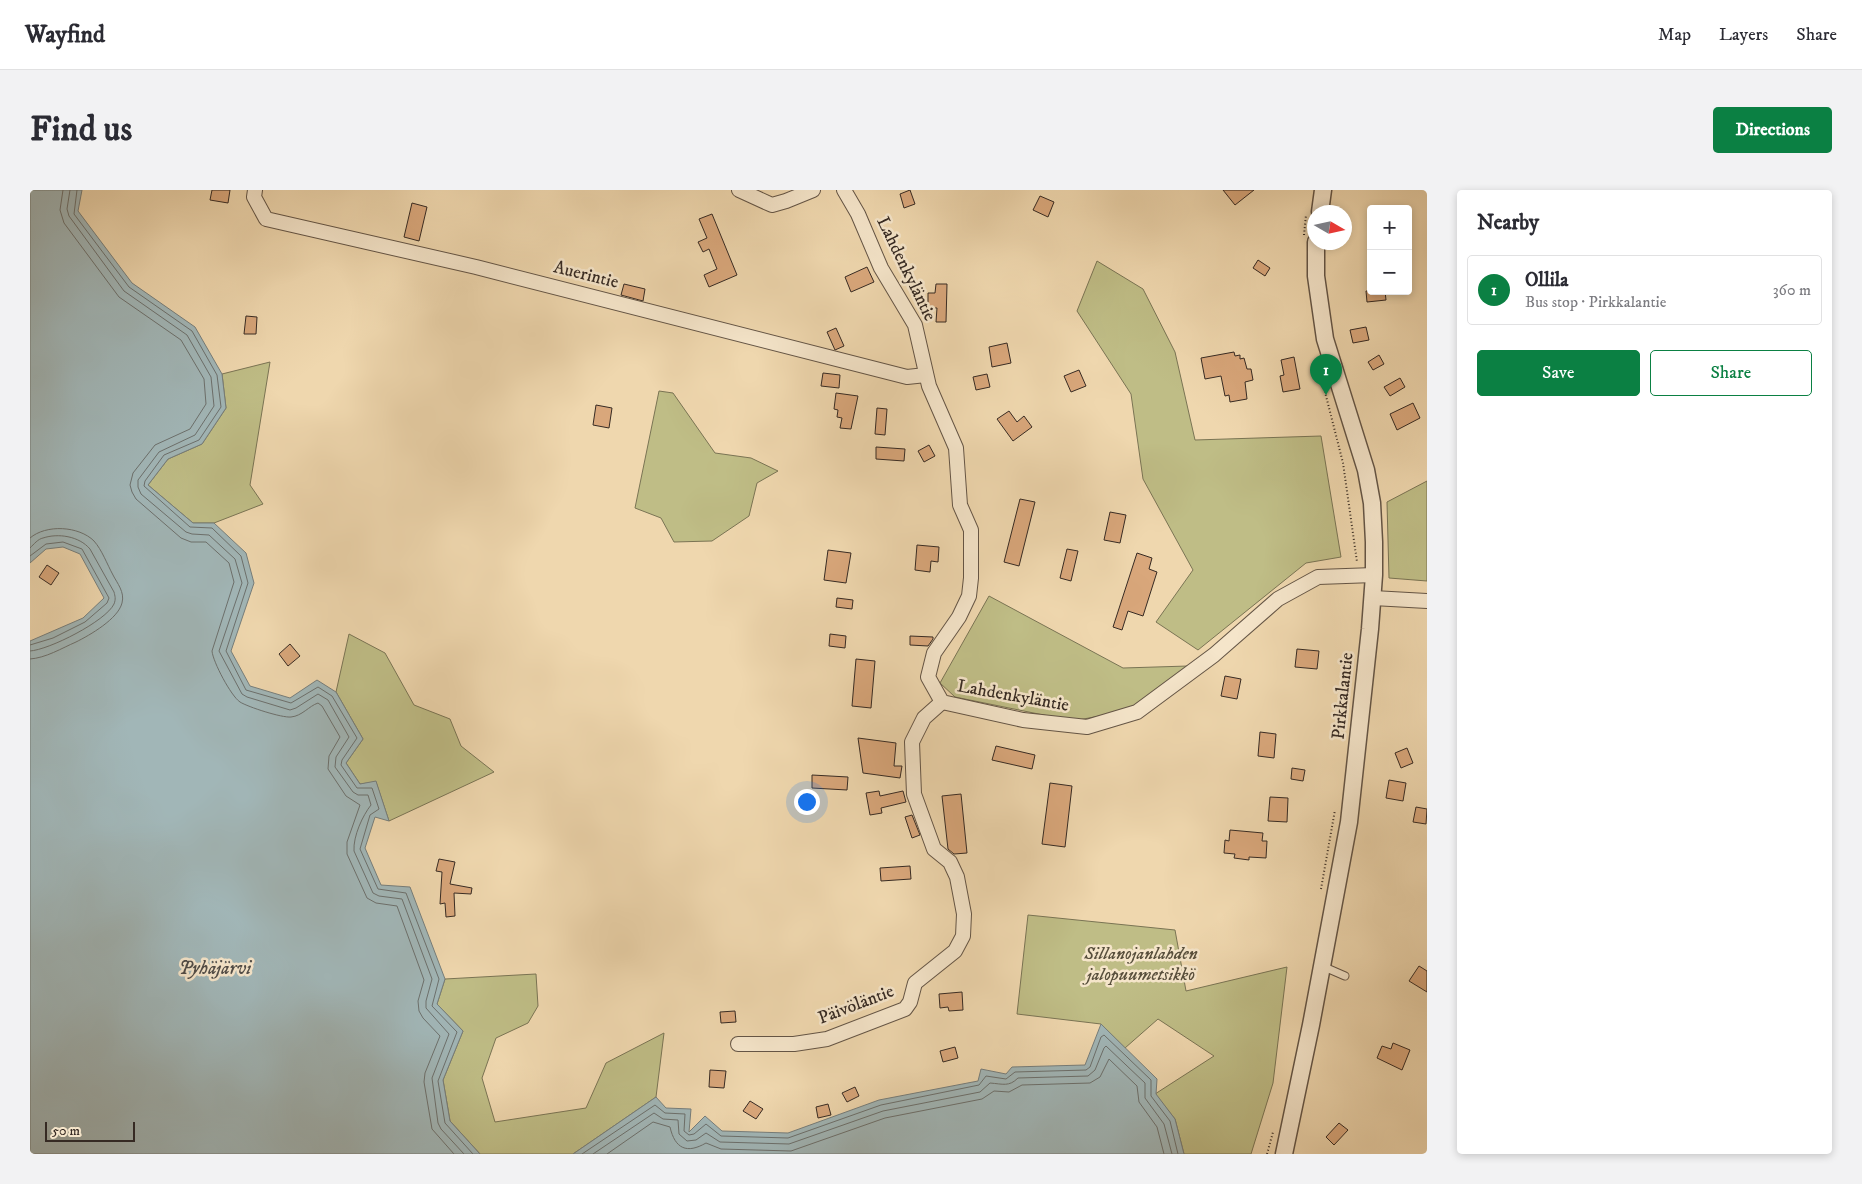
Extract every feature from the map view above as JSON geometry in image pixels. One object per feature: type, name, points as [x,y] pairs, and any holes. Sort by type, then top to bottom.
[{"type":"street","name":"Auerintie","points":[[255,190],[254,197],[266,219],[476,267],[907,378],[926,375]]},
{"type":"street","points":[[739,190],[772,205],[812,190]]},
{"type":"street","name":"Lahdenkyläntie","points":[[844,190],[858,214],[881,268],[915,325],[929,386],[956,448],[960,505],[971,530],[971,578],[969,596],[959,617],[934,653],[928,677],[942,702],[1023,720],[1086,727],[1137,712],[1214,655],[1278,599],[1318,577],[1366,574]]},
{"type":"street","points":[[1316,205],[1323,190]]},
{"type":"street","name":"Pirkkalantie","points":[[1284,1154],[1311,1025],[1349,822],[1373,598],[1366,574],[1374,542],[1372,504],[1366,470],[1325,339],[1312,250]]},
{"type":"street","points":[[1373,598],[1427,601]]},
{"type":"street","name":"Päivöläntie","points":[[738,1044],[794,1044],[827,1039],[905,1009],[910,1002],[915,983],[956,951],[963,936],[964,914],[957,877],[950,862],[934,850],[914,794],[912,742],[924,718],[942,702]]},
{"type":"lane","points":[[1321,966],[1345,976]]},
{"type":"path","points":[[1324,386],[1343,462],[1366,574]]},
{"type":"path","points":[[1320,895],[1335,809]]},
{"type":"path","points":[[1267,1154],[1273,1131]]},
{"type":"green space","points":[[1097,261],[1143,289],[1175,352],[1195,440],[1321,436],[1341,557],[1306,563],[1198,650],[1156,622],[1193,570],[1143,479],[1131,394],[1077,311]]},
{"type":"green space","points":[[270,362],[250,485],[263,504],[214,523],[193,523],[148,485],[168,459],[202,444],[226,408],[222,374]]},
{"type":"green space","points":[[659,391],[673,393],[715,453],[751,458],[778,471],[757,483],[749,516],[712,541],[674,542],[661,518],[635,508]]},
{"type":"green space","points":[[1427,481],[1427,581],[1389,578],[1387,502]]},
{"type":"green space","points":[[989,596],[1123,668],[1188,666],[1131,710],[1073,721],[955,697],[940,683]]},
{"type":"green space","points":[[349,634],[385,653],[414,705],[450,719],[461,746],[494,772],[389,821],[376,782],[360,784],[346,763],[363,739],[336,692]]},
{"type":"green space","name":"Sillanojanlahden jalopuumetsikkö","points":[[1028,915],[1175,930],[1186,991],[1287,967],[1273,1083],[1251,1154],[1184,1154],[1175,1119],[1155,1094],[1214,1056],[1158,1019],[1125,1048],[1101,1024],[1017,1014]]},
{"type":"green space","points":[[536,974],[538,1006],[528,1023],[496,1038],[482,1078],[495,1122],[586,1108],[606,1063],[664,1033],[656,1097],[573,1154],[480,1154],[450,1121],[443,1080],[463,1031],[437,1004],[445,979]]},
{"type":"water","name":"Pyhäjärvi","points":[[30,190],[82,190],[78,211],[132,283],[195,327],[222,374],[226,408],[202,444],[168,459],[148,485],[193,523],[214,523],[246,553],[254,583],[231,651],[250,686],[290,698],[317,680],[336,692],[363,739],[346,763],[360,784],[376,781],[389,821],[375,817],[365,848],[381,885],[410,887],[445,979],[437,1004],[463,1031],[443,1080],[450,1121],[480,1154],[30,1154],[30,641],[83,618],[104,598],[80,554],[63,547],[46,549],[30,563]]},
{"type":"water","points":[[1101,1024],[1157,1079],[1156,1094],[1175,1119],[1184,1154],[573,1154],[656,1097],[666,1108],[691,1109],[689,1132],[705,1116],[722,1131],[788,1133],[879,1100],[978,1081],[981,1069],[1006,1074],[1012,1067],[1085,1065]]},
{"type":"building","points":[[212,190],[230,190],[228,203],[210,200]]},
{"type":"building","points":[[910,190],[915,204],[904,208],[900,194]]},
{"type":"building","points":[[1223,190],[1254,190],[1235,205]]},
{"type":"building","points":[[1040,196],[1054,202],[1048,217],[1033,210]]},
{"type":"building","points":[[412,203],[427,207],[419,241],[404,237]]},
{"type":"building","points":[[712,214],[737,275],[709,287],[704,275],[717,269],[709,249],[703,252],[698,242],[707,238],[699,219]]},
{"type":"building","points":[[1258,260],[1270,268],[1265,276],[1253,268]]},
{"type":"building","points":[[867,267],[874,282],[851,292],[845,277]]},
{"type":"building","points":[[624,284],[645,289],[643,301],[621,295]]},
{"type":"building","points":[[936,284],[947,284],[946,322],[936,322],[937,308],[928,308],[928,293],[935,293]]},
{"type":"building","points":[[1366,291],[1367,295],[1385,295],[1386,300],[1367,302]]},
{"type":"building","points":[[246,316],[257,317],[256,334],[244,334]]},
{"type":"building","points":[[1366,327],[1369,340],[1353,343],[1350,330]]},
{"type":"building","points":[[836,328],[844,346],[835,350],[827,332]]},
{"type":"building","points":[[1007,343],[1011,363],[992,367],[989,347]]},
{"type":"building","points":[[1234,352],[1235,356],[1240,355],[1240,359],[1244,358],[1247,369],[1251,369],[1253,380],[1245,382],[1247,399],[1230,402],[1229,395],[1225,396],[1221,376],[1205,379],[1201,358]]},
{"type":"building","points":[[1379,355],[1384,364],[1373,370],[1368,362]]},
{"type":"building","points":[[1294,357],[1300,389],[1283,392],[1280,376],[1284,375],[1281,360]]},
{"type":"building","points":[[1079,370],[1086,386],[1071,392],[1064,376]]},
{"type":"building","points":[[823,373],[840,375],[839,388],[821,386]]},
{"type":"building","points":[[987,374],[990,387],[976,390],[973,377]]},
{"type":"building","points":[[1400,378],[1405,387],[1390,396],[1384,387]]},
{"type":"building","points":[[836,393],[858,396],[851,429],[840,428],[842,418],[837,417],[838,410],[834,409]]},
{"type":"building","points":[[1413,403],[1420,418],[1397,430],[1390,414]]},
{"type":"building","points":[[596,405],[612,408],[609,428],[593,425]]},
{"type":"building","points":[[877,408],[887,409],[885,435],[875,434]]},
{"type":"building","points":[[1009,411],[1017,422],[1024,416],[1032,427],[1013,441],[997,419]]},
{"type":"building","points":[[929,445],[935,456],[924,462],[918,451]]},
{"type":"building","points":[[876,447],[905,449],[904,461],[876,459]]},
{"type":"building","points":[[1020,499],[1035,502],[1019,566],[1004,562]]},
{"type":"building","points":[[1110,512],[1126,515],[1120,543],[1104,540]]},
{"type":"building","points":[[917,545],[939,547],[938,562],[931,561],[930,572],[915,570]]},
{"type":"building","points":[[1067,549],[1078,551],[1071,581],[1060,578]]},
{"type":"building","points":[[828,550],[851,553],[846,583],[824,580]]},
{"type":"building","points":[[1137,553],[1152,558],[1149,569],[1157,572],[1143,616],[1128,611],[1122,630],[1113,627]]},
{"type":"building","points":[[47,565],[59,573],[51,585],[39,577]]},
{"type":"building","points":[[837,598],[853,600],[852,609],[836,607]]},
{"type":"building","points":[[830,634],[846,636],[845,648],[829,646]]},
{"type":"building","points":[[910,636],[933,637],[933,639],[928,646],[910,645]]},
{"type":"building","points":[[290,644],[300,656],[288,666],[279,654]]},
{"type":"building","points":[[1297,649],[1319,651],[1317,669],[1295,667]]},
{"type":"building","points":[[856,659],[875,661],[871,708],[852,706]]},
{"type":"building","points":[[1225,676],[1241,679],[1237,699],[1221,696]]},
{"type":"building","points":[[1260,732],[1276,734],[1274,758],[1258,756]]},
{"type":"building","points":[[858,738],[896,743],[894,766],[902,766],[900,778],[863,773]]},
{"type":"building","points":[[996,746],[1035,755],[1032,769],[992,760]]},
{"type":"building","points":[[1407,748],[1413,763],[1401,768],[1395,753]]},
{"type":"building","points":[[1292,768],[1305,770],[1303,781],[1291,779]]},
{"type":"building","points":[[812,775],[848,777],[847,790],[812,788]]},
{"type":"building","points":[[1389,780],[1406,783],[1403,801],[1386,798]]},
{"type":"building","points":[[1050,783],[1072,786],[1065,847],[1042,844]]},
{"type":"building","points":[[879,791],[880,796],[903,791],[906,802],[881,808],[882,813],[870,815],[866,793]]},
{"type":"building","points":[[961,794],[967,853],[954,854],[948,849],[942,796]]},
{"type":"building","points":[[1270,797],[1288,798],[1287,822],[1268,821]]},
{"type":"building","points":[[1416,807],[1427,809],[1426,824],[1413,822]]},
{"type":"building","points":[[912,815],[920,835],[912,838],[905,817]]},
{"type":"building","points":[[1230,830],[1263,833],[1262,841],[1267,841],[1266,858],[1249,857],[1249,860],[1234,858],[1235,854],[1224,853],[1225,840],[1229,841]]},
{"type":"building","points":[[439,859],[455,862],[450,884],[472,888],[471,894],[454,893],[455,916],[446,917],[445,903],[440,904],[442,872],[436,871]]},
{"type":"building","points":[[910,866],[911,879],[881,881],[880,868]]},
{"type":"building","points":[[1419,966],[1427,971],[1427,992],[1409,981]]},
{"type":"building","points":[[962,992],[963,1010],[949,1011],[948,1007],[940,1008],[939,994]]},
{"type":"building","points":[[735,1011],[736,1022],[721,1023],[720,1012]]},
{"type":"building","points":[[1393,1043],[1410,1050],[1402,1070],[1377,1058],[1382,1046],[1391,1049]]},
{"type":"building","points":[[955,1047],[958,1058],[943,1062],[940,1051]]},
{"type":"building","points":[[710,1070],[726,1071],[724,1088],[709,1087]]},
{"type":"building","points":[[855,1087],[859,1096],[847,1102],[842,1093]]},
{"type":"building","points":[[750,1101],[763,1109],[756,1119],[743,1111]]},
{"type":"building","points":[[828,1104],[831,1115],[818,1118],[816,1107]]},
{"type":"building","points":[[1339,1123],[1348,1130],[1334,1145],[1326,1137]]},
{"type":"place","name":"Ollila","points":[[1326,395]]}]
